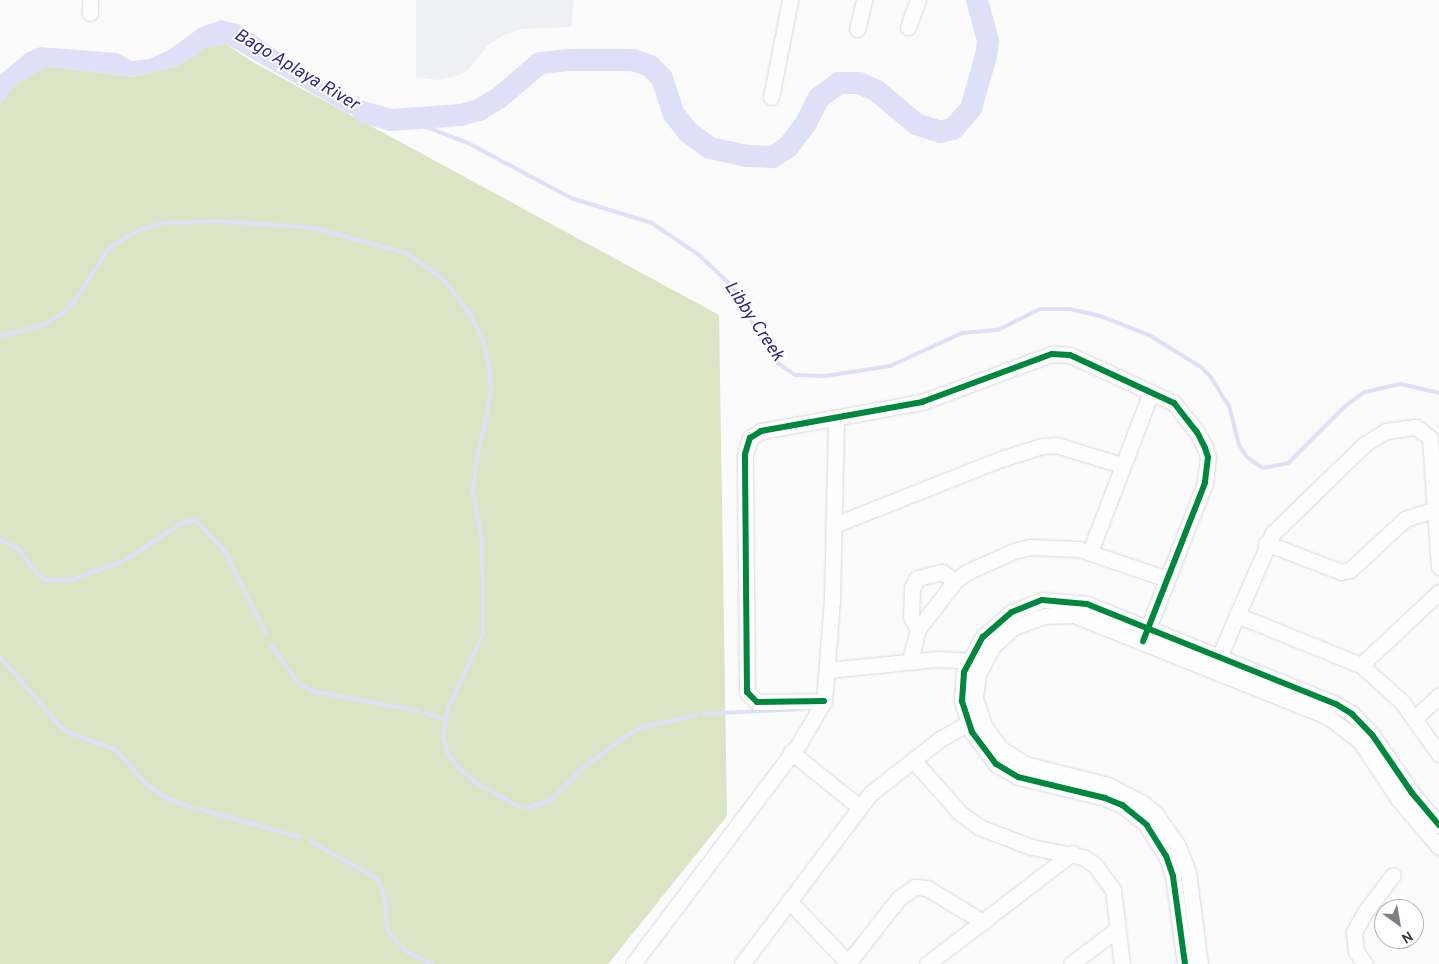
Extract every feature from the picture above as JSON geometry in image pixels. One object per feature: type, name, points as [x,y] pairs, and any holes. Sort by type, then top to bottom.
[{"type":"street","points":[[772,97],[790,0]]},
{"type":"street","points":[[857,29],[864,0]]},
{"type":"street","points":[[908,27],[918,0]]},
{"type":"street","points":[[824,701],[757,702],[747,692],[745,454],[750,438],[761,431],[922,402],[1052,354],[1070,355],[1174,403],[1197,432],[1208,457],[1205,483],[1146,634]]},
{"type":"street","points":[[1090,552],[1151,392]]},
{"type":"street","points":[[633,964],[791,752],[824,701],[828,670],[836,418]]},
{"type":"street","points":[[1214,670],[1266,544],[1291,513],[1364,444],[1386,431],[1416,427],[1427,433],[1432,445],[1433,510],[1439,566]]},
{"type":"street","points":[[834,525],[1001,459],[1042,446],[1056,445],[1122,465]]},
{"type":"street","points":[[1266,544],[1341,572],[1350,570],[1405,519],[1433,510]]},
{"type":"street","points":[[910,661],[918,629],[955,580],[992,559],[1022,549],[1054,547],[1090,552],[1167,578]]},
{"type":"street","points":[[918,629],[911,617],[912,588],[916,578],[942,572],[955,580]]},
{"type":"street","points":[[1361,665],[1439,592]]},
{"type":"street","points":[[1200,964],[1188,872],[1167,826],[1141,802],[1124,791],[1036,768],[1012,757],[964,712],[962,687],[995,625],[1012,612],[1042,600],[1087,604],[1214,670],[1339,723],[1360,741],[1399,800],[1439,847]]},
{"type":"street","points":[[1237,614],[1361,665],[1389,689],[1415,718],[1439,754]]},
{"type":"street","points":[[1146,634],[1220,655],[1336,704],[1352,714],[1373,736],[1412,793],[1439,825]]},
{"type":"street","points":[[828,670],[910,661],[976,660]]},
{"type":"street","points":[[1415,718],[1439,696]]},
{"type":"street","points":[[742,964],[858,806],[913,760],[974,720]]},
{"type":"street","points":[[974,720],[986,754],[1006,770],[1032,781],[1105,798],[1122,805],[1146,826],[1166,856],[1173,876],[1185,964]]},
{"type":"street","points":[[791,752],[858,806]]},
{"type":"street","points":[[913,760],[960,812],[979,827],[1031,847],[1084,857],[1106,876],[1113,890],[1116,930],[1122,964]]},
{"type":"street","points":[[927,964],[1072,854]]},
{"type":"street","points":[[1365,964],[1356,951],[1354,932],[1365,912],[1393,875]]},
{"type":"street","points":[[789,901],[849,963],[899,898],[914,883],[927,888],[982,922]]},
{"type":"street","points":[[1071,964],[1116,930]]},
{"type":"shaded area","points":[[416,0],[574,0],[571,27],[521,29],[502,36],[488,45],[467,71],[453,77],[435,80],[416,77]]},
{"type":"green space","points":[[226,44],[251,61],[719,315],[727,816],[608,964],[0,964],[0,104],[13,86],[48,66],[133,77],[177,66],[206,48]]},
{"type":"water","name":"Bago Aplaya River","points":[[221,20],[241,25],[329,88],[391,120],[347,113],[226,44],[206,48],[177,66],[133,77],[48,66],[13,86],[0,104],[0,75],[26,53],[40,47],[117,53],[132,61],[149,59],[169,50],[199,28]]},
{"type":"waterway","name":"Bago Aplaya River","points":[[363,112],[391,120],[461,115],[479,110],[499,98],[540,63],[569,60],[633,60],[650,66],[662,78],[674,114],[688,132],[710,148],[747,156],[773,157],[788,147],[806,123],[819,98],[839,83],[859,83],[877,91],[916,124],[940,132],[953,129],[971,108],[986,56],[988,41],[977,0]]},
{"type":"waterway","name":"Libby Creek","points":[[408,120],[468,143],[571,198],[652,223],[699,255],[733,287],[764,344],[778,363],[795,375],[825,376],[890,366],[962,333],[998,330],[1040,309],[1070,309],[1100,316],[1149,335],[1201,367],[1210,376],[1229,406],[1239,445],[1247,457],[1263,468],[1288,463],[1344,407],[1365,392],[1401,384],[1439,393]]},
{"type":"waterway","points":[[0,336],[44,325],[63,313],[76,299],[109,248],[139,230],[163,223],[219,221],[314,228],[406,253],[444,280],[470,314],[483,341],[489,365],[491,392],[475,470],[473,493],[482,540],[483,634],[448,708],[443,736],[447,752],[458,767],[476,783],[520,807]]},
{"type":"waterway","points":[[0,540],[18,548],[36,573],[46,580],[72,580],[123,561],[186,521],[197,521],[226,553],[266,634]]},
{"type":"waterway","points":[[271,645],[300,685],[316,692],[419,711]]},
{"type":"waterway","points":[[0,657],[60,726],[69,733],[115,749],[147,785],[168,799],[193,808]]},
{"type":"waterway","points":[[703,714],[798,709]]},
{"type":"waterway","points":[[425,713],[444,719]]},
{"type":"waterway","points":[[526,808],[551,800],[583,768],[627,735],[640,728],[696,715]]},
{"type":"waterway","points":[[199,809],[300,837]]},
{"type":"waterway","points":[[311,842],[377,878],[385,899],[387,930],[407,952],[432,964]]},
{"type":"cycle path","points":[[824,701],[757,702],[747,692],[745,454],[750,438],[761,431],[922,402],[1052,354],[1070,355],[1174,403],[1197,432],[1208,457],[1205,483],[1143,641]]},
{"type":"cycle path","points":[[1185,964],[1173,876],[1166,856],[1147,825],[1122,805],[1105,798],[1018,777],[996,764],[972,732],[962,701],[964,672],[983,637],[1012,612],[1042,600],[1087,604],[1336,704],[1352,714],[1373,736],[1412,793],[1439,825]]}]
